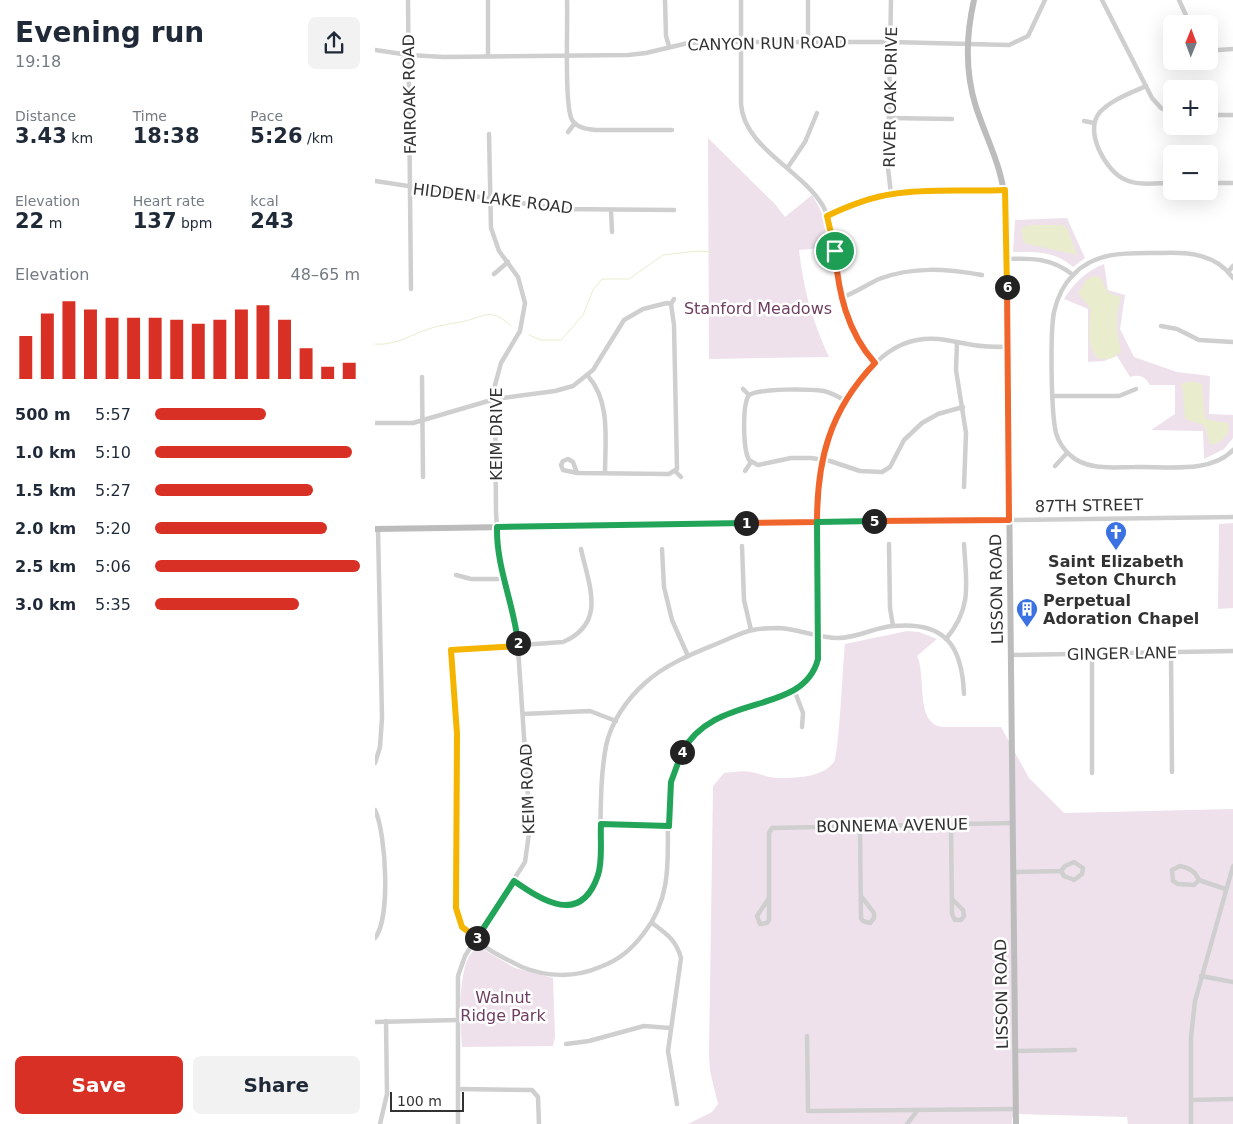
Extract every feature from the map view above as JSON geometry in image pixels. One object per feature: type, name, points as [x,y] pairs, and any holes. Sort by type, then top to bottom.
[{"type":"street","name":"FAIROAK ROAD","points":[[408,0],[411,289]]},
{"type":"street","points":[[488,0],[488,56]]},
{"type":"street","points":[[567,0],[569,105],[575,123],[584,129],[596,130],[672,130]]},
{"type":"street","points":[[665,0],[666,36],[669,46]]},
{"type":"street","points":[[741,0],[741,104],[744,121],[758,142],[810,188],[827,216],[834,239],[841,298],[858,340],[875,363]]},
{"type":"street","points":[[808,0],[808,41]]},
{"type":"street","name":"RIVER OAK DRIVE","points":[[891,0],[887,168],[891,194]]},
{"type":"street","name":"LISSON ROAD","points":[[974,0],[968,44],[972,91],[997,157],[1005,190],[1016,1124]]},
{"type":"street","name":"CANYON RUN ROAD","points":[[375,50],[409,55],[488,56],[640,54],[688,43],[808,41],[1009,45],[1022,41],[1032,29],[1045,0]]},
{"type":"street","points":[[1102,0],[1146,86],[1163,109]]},
{"type":"street","points":[[1179,0],[1186,15]]},
{"type":"street","points":[[1218,50],[1233,49]]},
{"type":"street","points":[[1146,86],[1105,107],[1098,114],[1094,123],[1096,139],[1108,164],[1119,176],[1136,183],[1163,183]]},
{"type":"street","points":[[788,167],[805,142],[817,114]]},
{"type":"street","points":[[1218,115],[1233,115]]},
{"type":"street","points":[[889,118],[952,119]]},
{"type":"street","points":[[1084,121],[1094,123]]},
{"type":"street","points":[[568,132],[575,123]]},
{"type":"street","name":"KEIM DRIVE","points":[[489,134],[491,228],[499,251],[508,262],[522,288],[525,309],[517,340],[501,363],[497,374],[495,399],[497,527]]},
{"type":"street","name":"HIDDEN LAKE ROAD","points":[[375,181],[410,188],[560,209],[673,210]]},
{"type":"street","points":[[1218,183],[1233,183]]},
{"type":"street","points":[[827,216],[867,200],[891,194],[923,191],[1005,190]]},
{"type":"street","points":[[611,210],[612,232]]},
{"type":"street","points":[[1233,278],[1211,260],[1195,254],[1123,253],[1091,262],[1073,275],[1061,291],[1054,311],[1053,396],[1056,432],[1067,453],[1084,464],[1095,466],[1197,466],[1215,462],[1233,450]]},
{"type":"street","points":[[1007,258],[1043,259],[1056,264],[1073,275]]},
{"type":"street","points":[[494,274],[508,262]]},
{"type":"street","points":[[1228,272],[1233,266]]},
{"type":"street","points":[[841,298],[879,279],[912,270],[942,270],[982,275]]},
{"type":"street","points":[[577,473],[669,474],[675,471],[678,466],[675,447],[674,325],[671,304],[674,298]]},
{"type":"street","points":[[375,423],[395,424],[423,421],[495,399],[566,388],[588,376],[624,320],[643,309],[667,303],[671,304]]},
{"type":"street","points":[[1161,326],[1177,329],[1199,340],[1233,342]]},
{"type":"street","points":[[581,549],[592,604],[591,618],[585,628],[575,637],[563,642],[451,650],[457,734],[456,908],[462,927],[476,939],[531,971],[569,975],[591,971],[620,958],[633,947],[652,923],[667,882],[673,772],[684,748],[698,731],[726,713],[795,692],[807,682],[815,669],[819,637],[818,485],[822,460],[833,426],[846,401],[875,363],[893,349],[911,341],[933,338],[979,346],[1007,347]]},
{"type":"street","points":[[957,342],[956,370],[963,407],[967,449],[964,487]]},
{"type":"street","points":[[422,376],[423,477]]},
{"type":"street","points":[[588,376],[599,392],[603,410],[605,474]]},
{"type":"street","points":[[743,389],[749,395]]},
{"type":"street","points":[[1053,396],[1119,396],[1137,389]]},
{"type":"street","points":[[846,401],[833,394],[819,391],[761,391],[749,395],[745,402],[745,449],[751,462],[755,465],[791,458],[822,460],[860,471],[885,471],[890,467],[900,446],[913,430],[938,414],[963,407]]},
{"type":"street","points":[[1055,466],[1067,453]]},
{"type":"street","points":[[745,471],[751,462]]},
{"type":"street","points":[[675,471],[681,477]]},
{"type":"street","name":"87TH STREET","points":[[377,529],[1233,517]]},
{"type":"street","name":"KEIM ROAD","points":[[458,1124],[458,976],[465,956],[525,862],[530,826],[519,646],[514,615],[503,579],[497,549],[497,527]]},
{"type":"street","points":[[375,763],[381,747],[382,718],[377,529]]},
{"type":"street","points":[[889,544],[890,608],[893,626]]},
{"type":"street","points":[[946,638],[960,622],[965,606],[964,544]]},
{"type":"street","points":[[742,546],[744,600],[751,630]]},
{"type":"street","points":[[662,549],[664,587],[671,620],[688,656]]},
{"type":"street","points":[[456,575],[471,579],[503,579]]},
{"type":"street","points":[[514,881],[553,904],[571,904],[584,897],[592,889],[599,873],[604,760],[607,743],[616,721],[629,700],[644,684],[667,666],[688,656],[751,630],[782,628],[819,637],[850,638],[893,626],[920,624],[946,638],[961,662],[964,694]]},
{"type":"street","name":"GINGER LANE","points":[[1011,655],[1233,651]]},
{"type":"street","points":[[1171,653],[1172,772]]},
{"type":"street","points":[[1092,654],[1092,773]]},
{"type":"street","points":[[795,692],[803,713],[802,727]]},
{"type":"street","points":[[523,714],[590,710],[616,721]]},
{"type":"street","points":[[375,810],[383,834],[385,909],[382,925],[375,938]]},
{"type":"street","name":"BONNEMA AVENUE","points":[[769,898],[769,833],[772,828],[1012,823]]},
{"type":"street","points":[[601,824],[669,826]]},
{"type":"street","points":[[951,825],[952,899]]},
{"type":"street","points":[[860,826],[861,918],[863,922],[870,923],[874,918],[874,914],[861,896]]},
{"type":"street","points":[[1074,862],[1083,868],[1083,874],[1074,880],[1064,876],[1061,871],[1065,866],[1074,862]]},
{"type":"street","points":[[1199,880],[1194,885],[1178,884],[1173,881],[1172,870],[1180,866],[1189,868],[1196,874],[1199,880],[1225,890]]},
{"type":"street","points":[[1191,1124],[1191,1037],[1195,1001],[1233,866]]},
{"type":"street","points":[[1013,872],[1061,871]]},
{"type":"street","points":[[769,898],[769,920],[765,924],[760,924],[757,916],[769,898]]},
{"type":"street","points":[[652,923],[671,937],[677,945],[681,958],[670,1028],[669,1059],[677,1104]]},
{"type":"street","points":[[1201,976],[1233,982]]},
{"type":"street","points":[[375,1022],[457,1020]]},
{"type":"street","points":[[380,1124],[387,1094],[385,1021]]},
{"type":"street","points":[[566,1044],[589,1041],[644,1026],[670,1028]]},
{"type":"street","points":[[807,1036],[808,1111],[1016,1109]]},
{"type":"street","points":[[1016,1051],[1075,1050]]},
{"type":"street","points":[[458,1089],[532,1090],[538,1097],[539,1124]]},
{"type":"street","points":[[1191,1100],[1233,1099]]},
{"type":"street","points":[[907,1124],[917,1111]]},
{"type":"green space","name":"Stanford Meadows","points":[[708,138],[775,204],[785,217],[812,195],[816,201],[824,220],[831,247],[799,250],[809,305],[829,357],[709,359]]},
{"type":"green space","points":[[1067,218],[1085,258],[1073,267],[1052,255],[1013,252],[1015,220]]},
{"type":"green space","points":[[1104,264],[1108,290],[1125,295],[1120,329],[1134,357],[1177,372],[1210,376],[1209,414],[1233,415],[1233,438],[1224,449],[1204,459],[1203,431],[1151,430],[1175,414],[1175,385],[1150,385],[1142,377],[1130,377],[1117,356],[1104,361],[1088,362],[1088,309],[1064,299],[1081,278]]},
{"type":"green space","points":[[1233,523],[1233,608],[1218,609],[1219,524]]},
{"type":"green space","points":[[907,631],[919,632],[937,639],[917,656],[920,665],[925,708],[928,717],[934,724],[943,727],[1001,727],[1029,778],[1064,813],[1233,809],[1233,1124],[1128,1124],[1127,1117],[1016,1114],[1012,1118],[1012,1124],[688,1124],[712,1112],[718,1104],[710,1071],[709,1055],[713,786],[724,773],[744,771],[774,778],[792,778],[815,774],[829,767],[834,762],[838,743],[845,644]]},
{"type":"green space","name":"Walnut Ridge Park","points":[[479,947],[515,968],[553,978],[555,1037],[553,1046],[462,1047],[461,992],[463,977],[466,963],[471,953]]},
{"type":"shaded area","points":[[1029,225],[1062,225],[1067,228],[1077,255],[1024,243],[1021,229]]},
{"type":"shaded area","points":[[1094,276],[1101,278],[1108,293],[1121,297],[1117,314],[1117,331],[1121,352],[1110,359],[1099,359],[1091,348],[1089,335],[1090,308],[1078,293],[1087,279]]},
{"type":"shaded area","points":[[1190,381],[1202,384],[1205,417],[1209,420],[1228,423],[1229,430],[1225,436],[1213,445],[1210,444],[1204,425],[1185,419],[1181,384]]},
{"type":"waterway","points":[[529,335],[541,340],[561,340],[583,315],[593,290],[602,279],[629,279],[663,255],[697,251],[712,252]]},
{"type":"waterway","points":[[375,344],[394,342],[442,325],[487,315],[498,316],[511,326]]},
{"type":"place","name":"Saint Elizabeth Seton Church","points":[[1116,551]]},
{"type":"place","name":"Perpetual Adoration Chapel","points":[[1027,628]]},
{"type":"route","points":[[835,251],[834,239],[827,216],[850,206],[887,195],[908,192],[1005,190],[1009,520],[817,522],[818,659],[815,669],[807,682],[795,692],[717,717],[698,731],[684,748],[673,772],[669,792],[669,826],[601,824],[599,873],[592,889],[584,897],[571,904],[553,904],[537,897],[514,881],[476,939],[462,927],[457,917],[456,908],[457,734],[451,650],[519,646],[513,609],[499,561],[497,527],[817,522],[820,470],[829,436],[842,406],[859,381],[875,363],[858,340],[844,309],[837,280],[835,251]]}]
